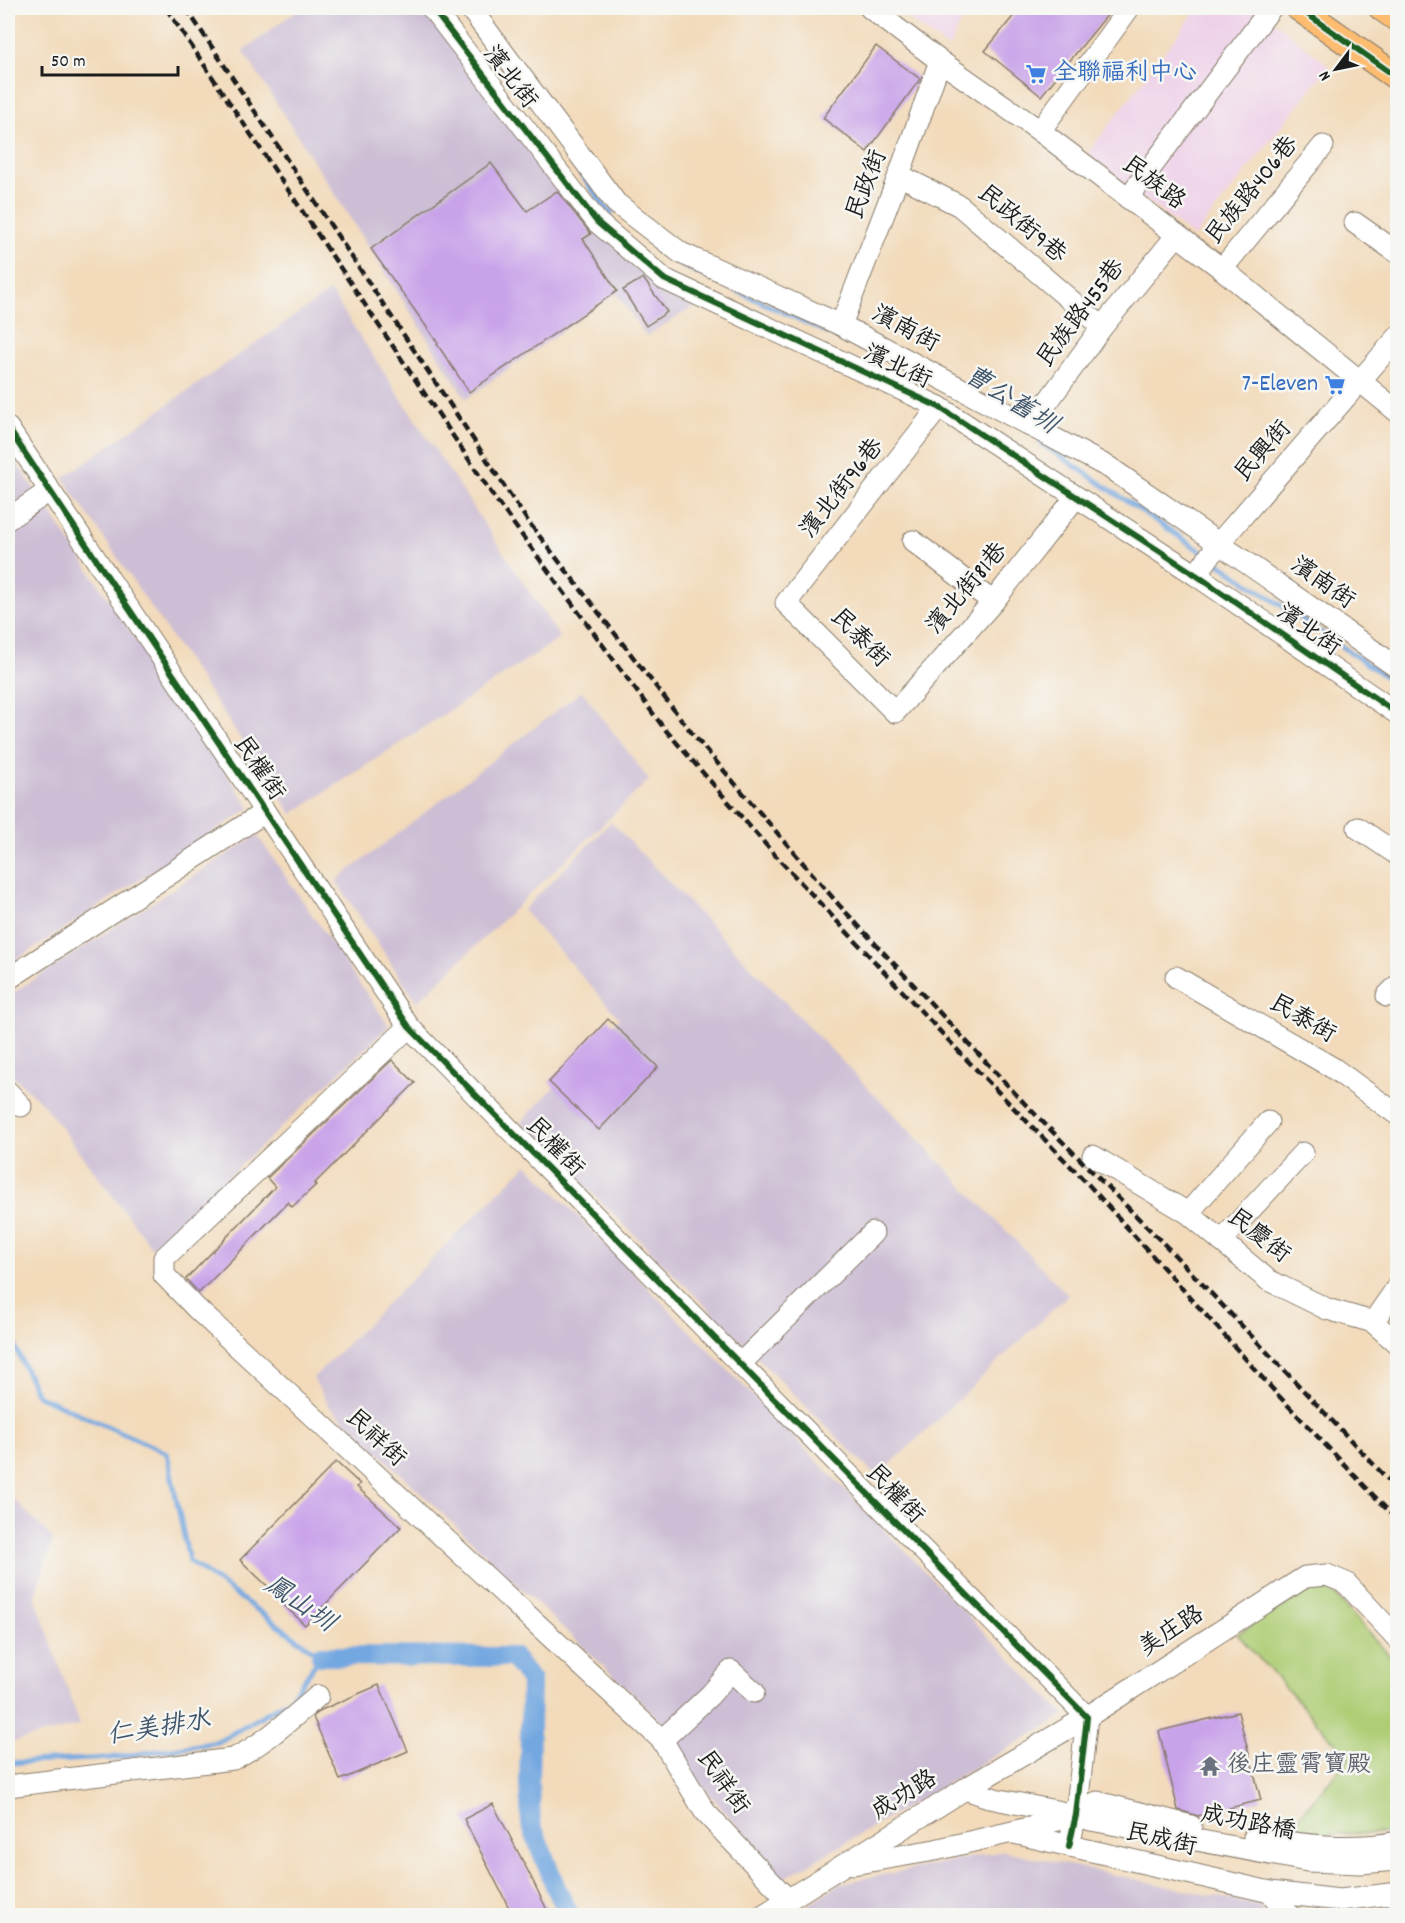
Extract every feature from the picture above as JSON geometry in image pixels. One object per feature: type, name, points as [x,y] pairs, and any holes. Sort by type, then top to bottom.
[{"type":"main road","points":[[1299,8],[1398,78]]},
{"type":"main road","points":[[1382,8],[1398,19]]},
{"type":"street","name":"濱北街","points":[[432,8],[597,222],[664,279],[939,407],[1076,497],[1207,560],[1398,714]]},
{"type":"street","name":"濱南街","points":[[470,8],[616,203],[681,253],[841,326],[1110,468],[1207,560],[1398,668]]},
{"type":"street","name":"民族路","points":[[870,8],[940,61],[1040,131],[1222,269],[1398,412]]},
{"type":"street","points":[[1040,131],[1129,8]]},
{"type":"street","points":[[1128,198],[1270,8]]},
{"type":"street","name":"民政街","points":[[841,326],[940,61]]},
{"type":"street","name":"民族路406巷","points":[[1222,269],[1323,146]]},
{"type":"street","name":"民政街9巷","points":[[899,175],[960,206],[1102,327]]},
{"type":"street","points":[[1355,223],[1398,253]]},
{"type":"street","name":"民族路455巷","points":[[1030,426],[1102,327],[1177,235]]},
{"type":"street","name":"民興街","points":[[1207,560],[1398,337]]},
{"type":"street","name":"濱北街96巷","points":[[786,603],[939,407]]},
{"type":"street","name":"民權街","points":[[8,428],[409,1027],[1087,1717]]},
{"type":"street","points":[[8,519],[49,491]]},
{"type":"street","name":"濱北街81巷","points":[[895,712],[993,602],[1076,497]]},
{"type":"street","points":[[913,541],[993,602]]},
{"type":"street","name":"民泰街","points":[[786,603],[895,712]]},
{"type":"street","points":[[10,973],[265,812]]},
{"type":"street","points":[[1358,828],[1398,855]]},
{"type":"street","name":"民泰街","points":[[1176,977],[1333,1068],[1398,1115]]},
{"type":"street","name":"民祥街","points":[[409,1027],[164,1258],[164,1275],[206,1317],[662,1740],[705,1812],[788,1899]]},
{"type":"street","points":[[1188,1214],[1268,1122]]},
{"type":"street","points":[[1221,1241],[1303,1153]]},
{"type":"street","name":"民慶街","points":[[1093,1156],[1188,1214],[1268,1280],[1327,1309],[1373,1322],[1398,1344]]},
{"type":"street","points":[[740,1364],[873,1233]]},
{"type":"street","points":[[1373,1322],[1398,1286]]},
{"type":"street","name":"美庄路","points":[[964,1789],[1087,1717],[1305,1577],[1327,1575],[1346,1583],[1398,1639]]},
{"type":"street","points":[[662,1740],[710,1695],[731,1671],[754,1692]]},
{"type":"street","points":[[8,1786],[233,1759],[279,1730],[318,1696]]},
{"type":"street","points":[[1083,1817],[1087,1717]]},
{"type":"street","name":"成功路","points":[[762,1916],[964,1789],[995,1799],[1083,1817]]},
{"type":"street","points":[[1069,1846],[1083,1817],[1097,1802],[1197,1828],[1299,1844],[1378,1846],[1398,1842]]},
{"type":"street","points":[[843,1865],[934,1850],[1083,1817]]},
{"type":"street","name":"成功路橋","points":[[1083,1817],[1307,1861],[1360,1863],[1398,1860]]},
{"type":"street","name":"民成街","points":[[1010,1832],[1270,1892],[1340,1900],[1398,1893]]},
{"type":"street","points":[[1270,1892],[1290,1916]]},
{"type":"shaded area","points":[[300,8],[432,8],[616,247],[708,298],[646,336],[616,293],[466,399],[243,51]]},
{"type":"shaded area","points":[[893,8],[967,8],[949,48]]},
{"type":"shaded area","points":[[1198,8],[1258,8],[1329,66],[1194,237],[1087,154]]},
{"type":"shaded area","points":[[330,291],[560,638],[292,814],[63,478]]},
{"type":"shaded area","points":[[8,450],[250,808],[8,965]]},
{"type":"shaded area","points":[[582,691],[649,780],[417,1002],[336,881]]},
{"type":"shaded area","points":[[611,822],[1068,1295],[877,1477],[521,1122],[619,1018],[523,910]]},
{"type":"shaded area","points":[[257,835],[389,1026],[152,1248],[43,1104],[8,1071],[8,996]]},
{"type":"shaded area","points":[[527,1164],[1065,1715],[783,1879],[686,1767],[658,1718],[329,1406],[313,1378]]},
{"type":"shaded area","points":[[8,1493],[53,1539],[35,1596],[80,1725],[8,1743]]},
{"type":"shaded area","points":[[1004,1851],[1259,1906],[1267,1915],[792,1915],[841,1883]]},
{"type":"green space","points":[[1310,1590],[1332,1592],[1397,1664],[1397,1833],[1283,1835],[1349,1758],[1237,1634]]},
{"type":"building","name":"全聯福利中心","points":[[1020,8],[1113,8],[1041,96],[985,51]]},
{"type":"building","points":[[876,46],[920,79],[867,152],[823,118]]},
{"type":"building","points":[[491,163],[527,211],[557,191],[591,234],[583,239],[617,291],[469,392],[438,343],[371,249]]},
{"type":"building","points":[[643,278],[667,312],[646,326],[623,290]]},
{"type":"building","points":[[608,1019],[658,1067],[599,1130],[549,1082]]},
{"type":"building","points":[[392,1060],[415,1083],[314,1184],[316,1185],[292,1207],[288,1202],[199,1293],[186,1279],[275,1187],[267,1178]]},
{"type":"building","points":[[336,1462],[360,1484],[357,1487],[401,1527],[305,1625],[240,1560]]},
{"type":"building","points":[[379,1685],[408,1751],[340,1780],[313,1717],[321,1710]]},
{"type":"building","name":"後庄靈霄寶殿","points":[[1238,1712],[1261,1800],[1198,1816],[1178,1810],[1159,1731]]},
{"type":"building","points":[[493,1804],[550,1916],[513,1916],[464,1819]]},
{"type":"waterway","name":"曹公舊圳","points":[[565,152],[605,207],[612,213]]},
{"type":"waterway","name":"曹公舊圳","points":[[679,264],[870,352]]},
{"type":"waterway","name":"曹公舊圳","points":[[1041,443],[1205,554]]},
{"type":"waterway","name":"曹公舊圳","points":[[1213,559],[1398,685]]},
{"type":"waterway","name":"鳳山圳","points":[[8,1331],[37,1395],[167,1453],[189,1561],[321,1656],[290,1699],[218,1742],[111,1758],[8,1763]]},
{"type":"waterway","name":"鳳山圳","points":[[321,1656],[513,1657],[531,1681],[529,1783],[531,1824],[556,1888],[570,1916]]},
{"type":"railway","points":[[166,8],[496,500],[663,727],[773,853],[966,1059],[1087,1183],[1278,1395],[1398,1521]]},
{"type":"railway","points":[[186,8],[527,520],[695,737],[839,905],[1027,1106],[1168,1248],[1398,1490]]},
{"type":"cycle path","points":[[432,8],[597,222],[664,279],[939,407],[1196,575],[1398,714]]},
{"type":"cycle path","points":[[1299,8],[1398,78]]},
{"type":"cycle path","points":[[8,428],[409,1027],[1087,1717],[1076,1815],[1069,1846]]},
{"type":"place","name":"全聯福利中心","points":[[1036,74]]},
{"type":"place","name":"7-Eleven","points":[[1335,385]]},
{"type":"place","name":"後庄靈霄寶殿","points":[[1210,1766]]},
{"type":"water label","name":"仁美排水","points":[[159,1729]]}]
